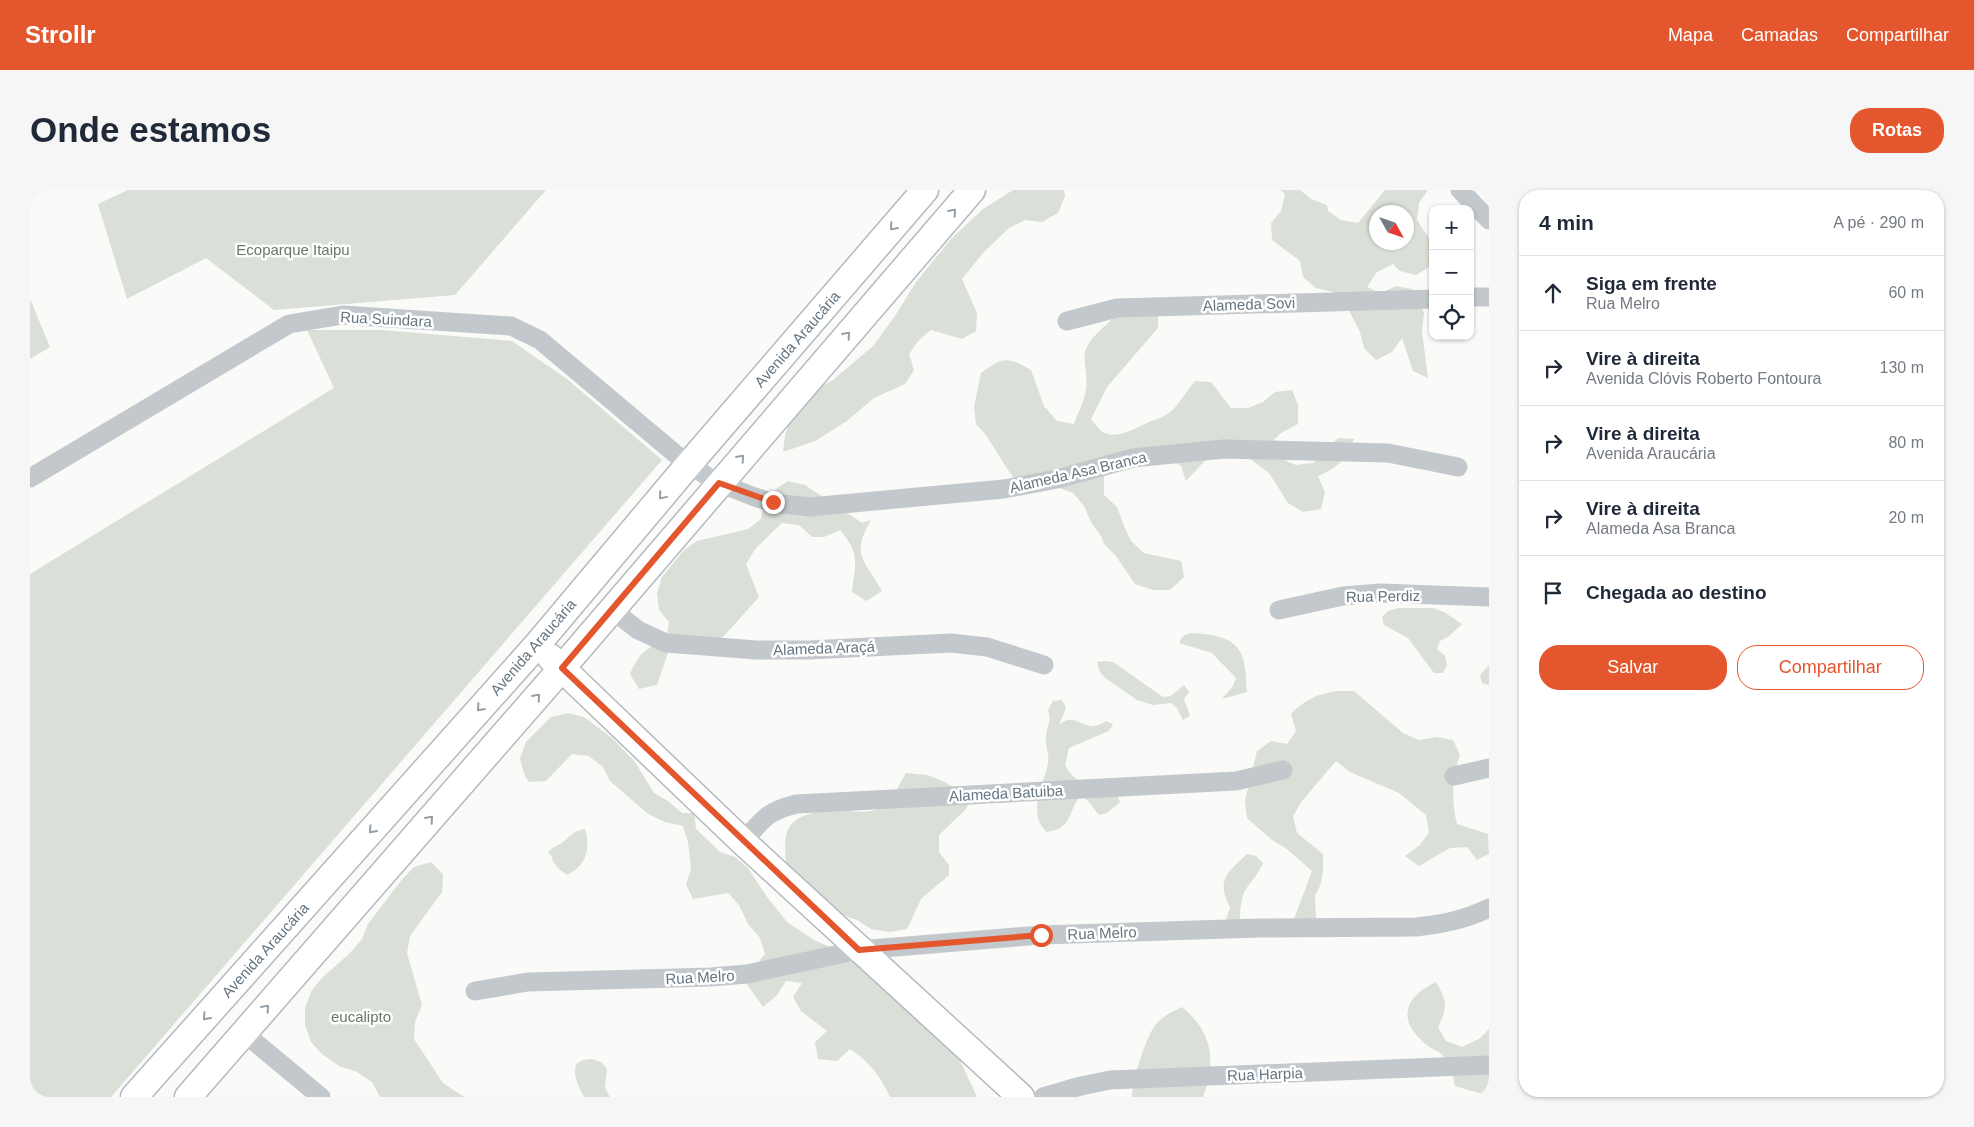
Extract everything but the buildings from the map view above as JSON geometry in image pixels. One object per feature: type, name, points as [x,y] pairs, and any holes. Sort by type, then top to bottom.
[{"type":"street","name":"Avenida Araucária","points":[[134,1097],[536,646],[684,460],[925,190]]},
{"type":"street","points":[[188,1097],[562,668],[972,190]]},
{"type":"street","points":[[1460,190],[1489,220]]},
{"type":"street","points":[[1474,298],[1489,297]]},
{"type":"street","name":"Alameda Sovi","points":[[1067,321],[1117,308],[1429,299]]},
{"type":"street","name":"Rua Suindara","points":[[30,478],[289,324],[343,315],[510,326],[540,340],[684,460]]},
{"type":"street","name":"Alameda Asa Branca","points":[[684,460],[719,483],[773,502],[810,507],[1004,489],[1057,479],[1132,458],[1224,449],[1388,453],[1458,467]]},
{"type":"street","name":"Rua Perdiz","points":[[1279,610],[1343,596],[1381,593],[1489,597]]},
{"type":"street","name":"Alameda Araçá","points":[[611,609],[638,630],[666,643],[756,650],[952,644],[987,647],[1044,665]]},
{"type":"street","points":[[536,646],[562,668],[859,950],[1021,1097]]},
{"type":"street","points":[[1454,776],[1489,768]]},
{"type":"street","name":"Alameda Batuiba","points":[[744,842],[765,816],[777,809],[796,804],[1236,782],[1282,770]]},
{"type":"street","name":"Rua Melro","points":[[475,991],[528,982],[711,977],[747,974],[859,950],[1041,935],[1259,928],[1416,927],[1442,924],[1470,917],[1489,908]]},
{"type":"street","points":[[244,1033],[321,1097]]},
{"type":"street","name":"Rua Harpia","points":[[1043,1097],[1110,1080],[1489,1065]]},
{"type":"green space","name":"Ecoparque Itaipu","points":[[128,190],[546,190],[455,295],[274,310],[206,258],[127,299],[98,204]]},
{"type":"green space","points":[[1013,190],[1064,190],[1065,196],[1058,213],[1042,222],[1025,220],[1009,228],[983,253],[962,279],[977,313],[976,331],[962,339],[931,330],[918,341],[909,354],[914,370],[905,384],[874,398],[847,421],[815,441],[783,452],[785,435],[791,419],[815,390],[833,380],[873,346],[895,316],[916,282],[951,239],[983,209]]},
{"type":"green space","points":[[1280,190],[1300,190],[1311,199],[1327,205],[1328,211],[1341,220],[1358,223],[1369,210],[1369,250],[1414,250],[1414,205],[1373,205],[1385,190],[1428,190],[1419,203],[1417,220],[1429,238],[1429,267],[1416,275],[1400,271],[1393,264],[1377,272],[1367,287],[1381,293],[1396,286],[1412,289],[1405,305],[1418,298],[1424,313],[1422,331],[1428,378],[1413,371],[1402,338],[1392,352],[1376,360],[1364,348],[1360,332],[1344,301],[1333,292],[1316,288],[1303,277],[1300,261],[1272,240],[1271,223],[1281,211],[1285,194]]},
{"type":"green space","points":[[30,299],[50,347],[30,359]]},
{"type":"green space","points":[[1158,311],[1158,328],[1107,387],[1091,419],[1101,431],[1113,435],[1120,434],[1164,416],[1179,403],[1195,381],[1211,382],[1231,408],[1248,408],[1263,402],[1275,392],[1292,390],[1298,405],[1298,424],[1281,433],[1269,445],[1280,458],[1296,465],[1313,463],[1338,438],[1354,439],[1348,452],[1340,462],[1318,476],[1325,492],[1321,509],[1303,512],[1288,503],[1269,473],[1241,452],[1213,452],[1186,481],[1181,466],[1166,456],[1112,461],[1104,477],[1104,495],[1117,507],[1131,541],[1144,553],[1181,561],[1184,577],[1170,590],[1153,590],[1135,584],[1116,556],[1104,544],[1084,506],[1073,493],[1056,487],[1030,493],[1017,482],[986,435],[976,424],[974,407],[981,373],[1000,361],[1005,360],[1016,362],[1031,370],[1044,406],[1057,421],[1074,424],[1086,390],[1085,351],[1090,341],[1113,318]]},
{"type":"green space","points":[[307,330],[381,330],[512,341],[567,379],[662,460],[111,1097],[30,1097],[30,574],[334,388]]},
{"type":"green space","points":[[788,481],[805,485],[862,523],[871,520],[861,542],[862,557],[882,591],[866,601],[852,592],[855,566],[854,553],[840,530],[824,537],[812,537],[799,525],[782,523],[756,548],[746,564],[759,597],[724,636],[715,642],[669,650],[657,685],[639,689],[630,674],[633,667],[644,652],[666,640],[669,622],[659,610],[657,593],[662,577],[684,550],[697,541],[748,529],[761,519],[764,505],[769,496]]},
{"type":"green space","points":[[1398,608],[1433,608],[1444,612],[1462,624],[1448,637],[1440,641],[1437,649],[1445,656],[1447,665],[1443,673],[1434,673],[1408,638],[1384,625],[1382,617],[1388,611]]},
{"type":"green space","points":[[1191,633],[1223,638],[1237,647],[1244,662],[1247,692],[1222,699],[1233,686],[1236,678],[1212,653],[1179,643],[1183,636]]},
{"type":"green space","points":[[1097,662],[1113,662],[1163,697],[1171,696],[1184,685],[1189,692],[1184,699],[1190,716],[1183,720],[1177,708],[1171,703],[1153,705],[1137,700],[1104,677],[1099,670]]},
{"type":"green space","points":[[1489,665],[1489,685],[1482,683],[1480,675]]},
{"type":"green space","points":[[1336,691],[1354,691],[1403,733],[1419,740],[1437,737],[1453,740],[1460,755],[1453,789],[1457,824],[1488,834],[1489,854],[1477,860],[1467,847],[1450,848],[1419,866],[1405,856],[1420,845],[1429,832],[1426,815],[1399,793],[1350,772],[1336,761],[1302,801],[1293,816],[1297,833],[1323,854],[1323,870],[1315,895],[1316,919],[1294,919],[1312,871],[1247,818],[1245,801],[1257,751],[1271,741],[1287,744],[1296,731],[1291,714],[1312,698]]},
{"type":"green space","points":[[1062,700],[1066,708],[1059,725],[1071,720],[1092,726],[1106,721],[1113,724],[1109,731],[1069,748],[1065,765],[1075,778],[1094,788],[1117,794],[1120,802],[1107,813],[1099,815],[1081,795],[1066,823],[1056,830],[1047,832],[1041,825],[1037,808],[1048,763],[1046,739],[1049,720],[1048,710],[1053,701]]},
{"type":"green space","points":[[568,713],[584,717],[611,737],[635,762],[654,793],[668,801],[682,813],[694,813],[696,829],[720,852],[735,857],[748,868],[767,897],[787,922],[814,940],[845,953],[862,970],[888,989],[959,1058],[977,1097],[890,1097],[874,1070],[850,1049],[837,1061],[818,1059],[815,1042],[827,1031],[801,1011],[793,997],[802,983],[786,981],[777,995],[763,1007],[744,980],[765,954],[760,938],[748,924],[739,905],[728,893],[693,899],[686,884],[691,869],[688,842],[683,826],[665,822],[648,814],[610,781],[603,767],[589,756],[572,754],[546,781],[529,782],[524,774],[520,758],[526,742],[551,717]]},
{"type":"green space","points":[[906,773],[932,777],[973,797],[965,810],[939,835],[939,852],[949,865],[949,875],[921,899],[907,929],[890,932],[871,929],[857,920],[840,914],[787,867],[786,834],[793,822],[822,810],[873,811],[885,806]]},
{"type":"green space","points":[[585,829],[587,850],[583,862],[567,875],[555,865],[548,852],[574,833]]},
{"type":"green space","points":[[1247,854],[1256,856],[1263,863],[1243,895],[1240,924],[1225,923],[1230,907],[1224,890],[1224,883],[1229,872]]},
{"type":"green space","name":"eucalipto","points":[[431,862],[443,874],[442,892],[410,936],[407,953],[422,1005],[415,1022],[414,1039],[443,1083],[464,1097],[380,1097],[372,1082],[357,1072],[339,1066],[322,1054],[311,1042],[305,1025],[305,1008],[312,990],[362,939],[368,924],[400,882],[414,867]]},
{"type":"green space","points":[[1436,982],[1445,1004],[1438,1027],[1446,1041],[1462,1047],[1479,1039],[1489,1029],[1489,1096],[1455,1086],[1450,1067],[1443,1055],[1428,1046],[1411,1028],[1408,1019],[1410,1003],[1416,995]]},
{"type":"green space","points":[[1182,1007],[1200,1027],[1206,1037],[1209,1048],[1210,1071],[1203,1097],[1132,1097],[1137,1071],[1150,1033],[1163,1018]]},
{"type":"green space","points":[[591,1059],[601,1062],[607,1069],[605,1088],[610,1097],[584,1097],[580,1089],[576,1077],[576,1064],[583,1060]]},
{"type":"route","points":[[773,502],[719,483],[562,668],[859,950],[1041,935]]}]
